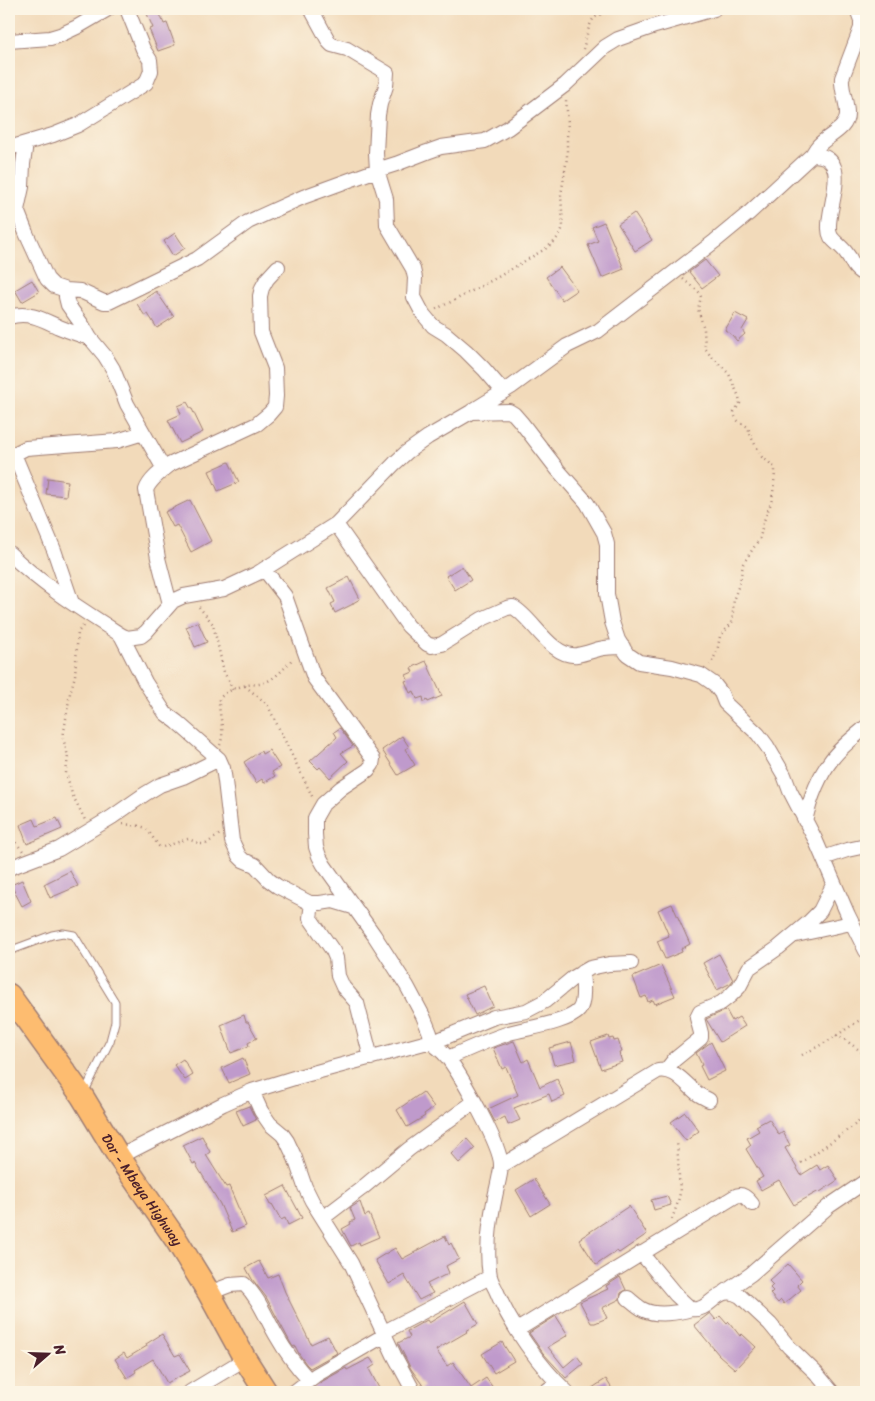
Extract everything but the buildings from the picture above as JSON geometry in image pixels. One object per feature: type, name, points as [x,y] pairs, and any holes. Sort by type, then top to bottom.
[{"type":"highway","name":"Dar - Mbeya Highway","points":[[9,995],[82,1096],[119,1157],[177,1241],[266,1392]]},
{"type":"street","points":[[9,40],[50,38],[60,35],[108,9]]},
{"type":"street","points":[[9,148],[53,135],[78,125],[146,83],[151,71],[150,60],[127,9]]},
{"type":"street","points":[[312,9],[329,42],[347,49],[388,73],[378,115],[376,153],[377,170],[386,199],[387,225],[412,269],[415,278],[414,298],[423,314],[433,326],[466,351],[503,391]]},
{"type":"street","points":[[26,143],[22,164],[22,187],[18,203],[18,214],[47,279],[54,286],[66,290],[80,291],[104,302],[109,302],[197,259],[248,222],[303,197],[441,147],[484,141],[508,128],[567,83],[605,46],[618,39],[655,26],[714,9]]},
{"type":"street","points":[[9,553],[72,603],[127,638],[141,636],[170,604],[184,596],[224,589],[258,573],[336,524],[407,452],[503,391],[567,346],[598,331],[750,213],[812,155],[818,146],[837,131],[846,122],[848,116],[841,86],[842,78],[861,28],[861,20],[857,9]]},
{"type":"street","points":[[812,155],[822,156],[830,162],[835,170],[836,180],[829,226],[831,237],[848,254],[854,269],[860,272],[866,271]]},
{"type":"street","points":[[170,604],[158,558],[146,493],[148,485],[171,464],[257,424],[275,407],[275,368],[261,332],[260,296],[262,288],[278,267]]},
{"type":"street","points":[[66,290],[68,305],[113,369],[127,404],[164,469]]},
{"type":"street","points":[[9,317],[31,315],[44,318],[60,327],[90,338]]},
{"type":"street","points":[[471,412],[497,410],[509,411],[514,414],[587,503],[604,533],[607,544],[608,603],[618,640],[627,654],[638,662],[672,667],[701,675],[714,684],[726,703],[758,734],[767,746],[784,775],[851,923],[866,951]]},
{"type":"street","points":[[72,603],[54,550],[11,456],[26,448],[117,441],[143,433]]},
{"type":"street","points":[[336,524],[408,626],[426,644],[432,646],[442,644],[482,619],[513,607],[525,616],[547,641],[568,654],[576,655],[609,647],[622,647]]},
{"type":"street","points":[[264,569],[285,596],[314,678],[373,759],[372,765],[368,770],[341,788],[320,810],[316,818],[315,834],[319,856],[407,986],[430,1033],[432,1043],[448,1058],[474,1102],[497,1148],[501,1166],[494,1199],[491,1227],[489,1250],[490,1277],[500,1300],[517,1330],[562,1388],[545,1392]]},
{"type":"street","points":[[121,635],[145,682],[165,713],[218,757],[223,768],[231,834],[236,851],[243,860],[255,865],[277,886],[312,903],[332,901],[352,907]]},
{"type":"street","points":[[806,821],[808,807],[814,790],[832,759],[866,726]]},
{"type":"street","points":[[9,868],[59,849],[160,785],[183,777],[218,757]]},
{"type":"street","points":[[823,858],[846,850],[866,846]]},
{"type":"street","points":[[666,1070],[674,1060],[701,1038],[697,1018],[700,1012],[730,996],[739,987],[749,968],[808,923],[820,911],[834,883]]},
{"type":"street","points":[[312,903],[310,918],[333,951],[336,958],[338,976],[343,987],[357,1003],[371,1058]]},
{"type":"street","points":[[793,936],[851,923]]},
{"type":"street","points":[[119,1157],[222,1104],[252,1091],[424,1043],[432,1043],[494,1017],[526,1011],[545,1001],[582,972],[598,966],[631,963]]},
{"type":"street","points":[[448,1058],[509,1034],[562,1020],[576,1012],[581,1007],[583,995],[582,972]]},
{"type":"street","points":[[501,1166],[658,1071],[666,1070],[673,1073],[709,1100]]},
{"type":"street","points":[[252,1091],[261,1111],[287,1142],[305,1187],[351,1263],[394,1355],[414,1392]]},
{"type":"street","points":[[323,1218],[409,1149],[474,1102]]},
{"type":"street","points":[[628,1298],[651,1313],[673,1313],[701,1309],[751,1274],[829,1206],[866,1180]]},
{"type":"street","points":[[517,1330],[736,1195],[745,1196],[752,1204]]},
{"type":"street","points":[[641,1253],[676,1295],[691,1309]]},
{"type":"street","points":[[294,1392],[309,1380],[384,1334],[490,1277]]},
{"type":"street","points":[[209,1293],[230,1285],[244,1284],[255,1297],[284,1349],[309,1380]]},
{"type":"street","points":[[725,1292],[735,1293],[740,1296],[770,1324],[832,1392]]},
{"type":"street","points":[[190,1392],[245,1359]]},
{"type":"lane","points":[[9,951],[52,935],[63,933],[74,935],[115,1002],[115,1022],[110,1041],[82,1096]]},
{"type":"path","points":[[582,53],[594,18],[612,9]]},
{"type":"path","points":[[423,314],[455,300],[498,277],[545,249],[561,233],[563,226],[561,195],[567,158],[567,83]]},
{"type":"path","points":[[675,272],[700,293],[698,309],[704,329],[705,348],[729,374],[740,401],[734,412],[735,418],[748,427],[750,437],[758,452],[775,468],[771,503],[763,522],[760,538],[742,564],[740,582],[734,598],[732,623],[720,636],[717,652],[708,670],[706,679]]},
{"type":"path","points":[[193,594],[199,606],[213,624],[224,672],[233,690]]},
{"type":"path","points":[[91,830],[72,794],[66,773],[68,756],[63,738],[70,693],[75,676],[78,632],[92,616]]},
{"type":"path","points":[[218,757],[222,742],[219,699],[233,690],[265,682],[282,672],[302,646]]},
{"type":"path","points":[[245,686],[267,704],[300,774],[320,810]]},
{"type":"path","points":[[103,822],[146,828],[159,846],[163,847],[188,839],[203,844],[209,843],[224,832],[231,834]]},
{"type":"path","points":[[9,835],[30,860]]},
{"type":"path","points":[[802,1056],[866,1016]]},
{"type":"path","points":[[836,1035],[866,1055]]},
{"type":"path","points":[[801,1163],[866,1116]]},
{"type":"path","points":[[668,1237],[679,1197],[677,1141]]}]
